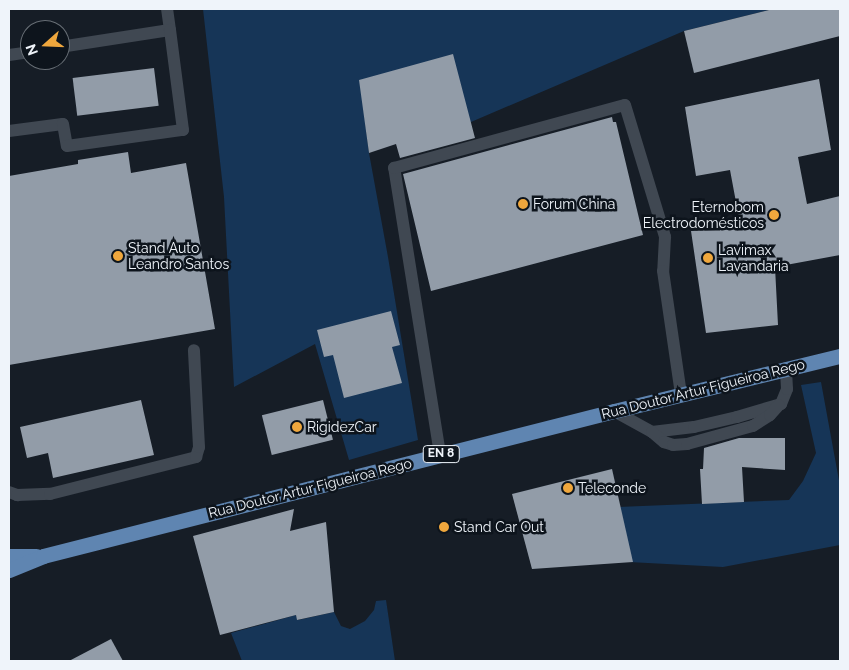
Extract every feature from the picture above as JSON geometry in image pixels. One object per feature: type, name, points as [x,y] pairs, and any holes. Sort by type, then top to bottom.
[{"type":"main road","name":"Rua Doutor Artur Figueiroa Rego","points":[[9,570],[42,556],[440,454],[840,356]]},
{"type":"main road","name":"Rua Doutor Artur Figueiroa Rego","points":[[9,556],[42,556]]},
{"type":"lane","points":[[9,131],[64,124],[67,146],[183,130],[167,9]]},
{"type":"lane","points":[[70,45],[170,30]]},
{"type":"lane","points":[[440,454],[394,168],[625,105],[664,237],[663,271],[680,394]]},
{"type":"lane","points":[[9,492],[17,495],[50,494],[196,457],[200,447],[194,350]]},
{"type":"lane","points":[[614,411],[652,432],[694,427],[781,404],[787,389],[786,368]]},
{"type":"shaded area","points":[[203,9],[773,9],[684,31],[471,122],[360,80],[369,153],[418,440],[349,460],[315,344],[234,387],[224,197]]},
{"type":"shaded area","points":[[821,382],[840,486],[840,545],[723,567],[629,562],[618,507],[789,500],[803,481],[816,453],[801,385]]},
{"type":"shaded area","points":[[386,600],[395,661],[242,661],[231,633],[296,615],[298,620],[334,612],[341,626],[350,629],[365,621],[374,610],[376,601]]},
{"type":"building","points":[[773,9],[840,9],[840,36],[694,73],[684,31]]},
{"type":"building","points":[[453,54],[475,138],[400,158],[396,144],[369,153],[359,80]]},
{"type":"building","points":[[154,68],[159,106],[77,116],[73,78]]},
{"type":"building","points":[[819,79],[831,150],[798,157],[807,204],[840,196],[840,255],[775,267],[778,325],[706,333],[691,231],[741,229],[730,170],[696,176],[685,107]]},
{"type":"building","name":"Forum China","points":[[612,117],[613,122],[616,122],[643,235],[431,291],[403,174]]},
{"type":"building","points":[[128,152],[131,173],[186,163],[215,329],[9,365],[9,176],[78,164],[78,160]]},
{"type":"building","points":[[391,311],[400,345],[392,347],[402,383],[344,398],[333,355],[324,357],[317,330]]},
{"type":"building","points":[[141,400],[154,455],[53,478],[48,453],[27,458],[20,427]]},
{"type":"building","name":"RigidezCar","points":[[323,400],[333,440],[272,455],[262,415]]},
{"type":"building","points":[[739,438],[785,438],[785,470],[742,467],[744,502],[702,504],[700,469],[703,469],[704,448]]},
{"type":"building","points":[[612,469],[633,562],[532,569],[512,494]]},
{"type":"building","points":[[294,509],[290,531],[326,522],[334,612],[297,620],[296,615],[220,635],[193,536]]},
{"type":"building","points":[[111,639],[123,661],[69,661]]},
{"type":"place","name":"Forum China","points":[[523,204]]},
{"type":"place","name":"Eternobom Electrodomésticos","points":[[774,215]]},
{"type":"place","name":"Stand Auto Leandro Santos","points":[[118,256]]},
{"type":"place","name":"Lavimax Lavandaria","points":[[708,258]]},
{"type":"place","name":"RigidezCar","points":[[297,427]]},
{"type":"place","name":"Teleconde","points":[[568,488]]},
{"type":"place","name":"Stand Car Out","points":[[444,527]]}]
